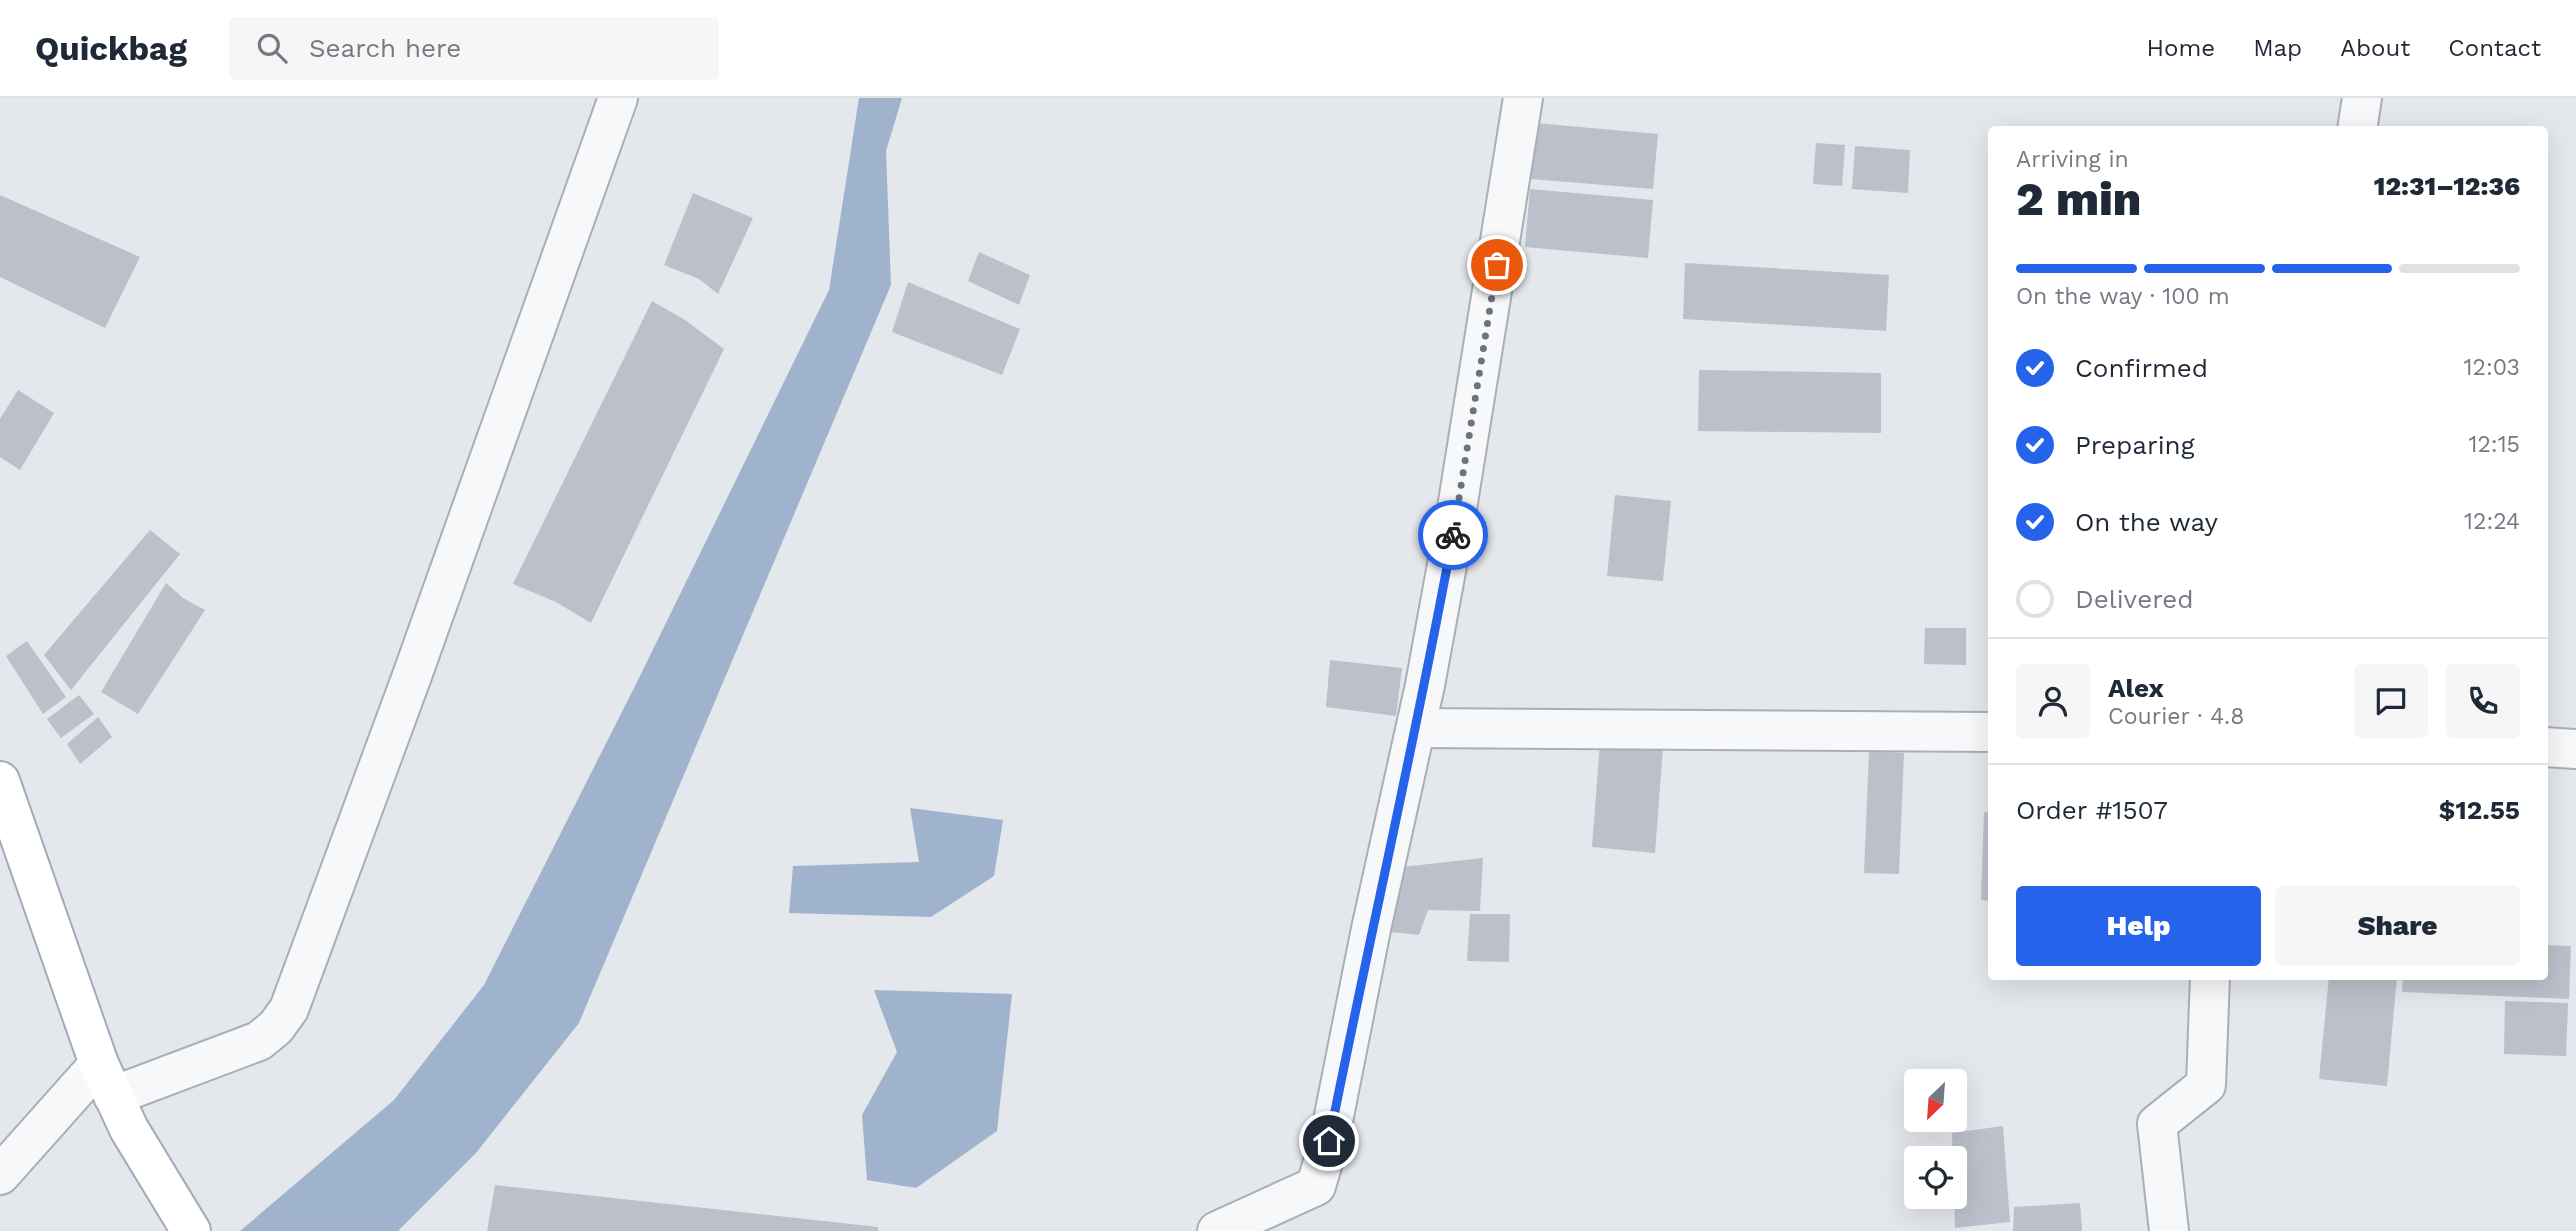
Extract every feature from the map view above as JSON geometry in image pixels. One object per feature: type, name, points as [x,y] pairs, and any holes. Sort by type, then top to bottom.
[{"type":"main road","points":[[0,781],[114,1096],[191,1231]]},
{"type":"street","points":[[0,1175],[114,1096],[258,1041],[276,1027],[289,1009],[618,98]]},
{"type":"street","points":[[1217,1231],[1316,1186],[1329,1141],[1371,929],[1416,728],[1454,527],[1523,98]]},
{"type":"street","points":[[2358,126],[2362,98]]},
{"type":"street","points":[[1416,728],[1988,732]]},
{"type":"street","points":[[2548,747],[2576,749]]},
{"type":"street","points":[[2169,1231],[2157,1124],[2206,1084],[2210,980]]},
{"type":"water","points":[[859,98],[902,98],[886,151],[891,285],[579,1023],[476,1153],[398,1231],[240,1231],[394,1100],[484,985],[638,680],[829,290]]},
{"type":"water","points":[[910,808],[1003,820],[994,876],[931,917],[789,913],[793,866],[919,862]]},
{"type":"water","points":[[874,990],[1012,994],[997,1131],[916,1188],[867,1180],[862,1115],[897,1052]]},
{"type":"building","points":[[1535,123],[1658,134],[1653,189],[1531,179]]},
{"type":"building","points":[[1816,143],[1845,145],[1842,186],[1813,184]]},
{"type":"building","points":[[1855,146],[1910,150],[1908,193],[1852,189]]},
{"type":"building","points":[[1530,189],[1653,200],[1648,258],[1525,247]]},
{"type":"building","points":[[693,193],[753,218],[718,294],[699,279],[664,265]]},
{"type":"building","points":[[0,195],[140,257],[105,328],[0,277]]},
{"type":"building","points":[[979,252],[1030,275],[1019,305],[968,281]]},
{"type":"building","points":[[1685,263],[1889,275],[1886,331],[1683,319]]},
{"type":"building","points":[[908,282],[1020,329],[1002,375],[892,332]]},
{"type":"building","points":[[652,301],[685,320],[724,349],[591,623],[556,602],[513,584]]},
{"type":"building","points":[[1699,370],[1881,373],[1881,433],[1698,431]]},
{"type":"building","points":[[18,390],[54,413],[20,470],[0,457],[0,419]]},
{"type":"building","points":[[1615,495],[1671,501],[1663,581],[1607,576]]},
{"type":"building","points":[[150,530],[180,554],[71,690],[44,655]]},
{"type":"building","points":[[166,583],[183,598],[205,610],[138,714],[101,692]]},
{"type":"building","points":[[1925,628],[1966,628],[1966,665],[1924,664]]},
{"type":"building","points":[[27,641],[66,697],[43,714],[6,656]]},
{"type":"building","points":[[1330,660],[1402,668],[1396,716],[1326,707]]},
{"type":"building","points":[[79,695],[94,714],[61,738],[47,719]]},
{"type":"building","points":[[98,717],[112,737],[80,764],[67,744]]},
{"type":"building","points":[[1600,743],[1663,748],[1655,853],[1592,847]]},
{"type":"building","points":[[1869,751],[1904,753],[1899,874],[1864,873]]},
{"type":"building","points":[[1984,812],[1988,812],[1988,901],[1981,900]]},
{"type":"building","points":[[1483,858],[1480,911],[1428,910],[1419,935],[1381,931],[1402,867]]},
{"type":"building","points":[[1470,914],[1510,914],[1509,962],[1467,961]]},
{"type":"building","points":[[2548,945],[2571,946],[2569,999],[2402,992],[2403,980],[2548,980]]},
{"type":"building","points":[[2329,980],[2397,980],[2387,1086],[2319,1079]]},
{"type":"building","points":[[2505,1001],[2568,1003],[2566,1056],[2504,1054]]},
{"type":"building","points":[[2003,1126],[2010,1222],[1955,1228],[1954,1209],[1967,1209],[1967,1146],[1952,1146],[1952,1133]]},
{"type":"building","points":[[495,1185],[878,1227],[878,1231],[487,1231]]},
{"type":"building","points":[[2080,1203],[2082,1231],[2013,1231],[2014,1207]]},
{"type":"way so far","points":[[1453,535],[1497,265]]},
{"type":"route","points":[[1329,1141],[1371,929],[1425,685],[1453,535]]}]
